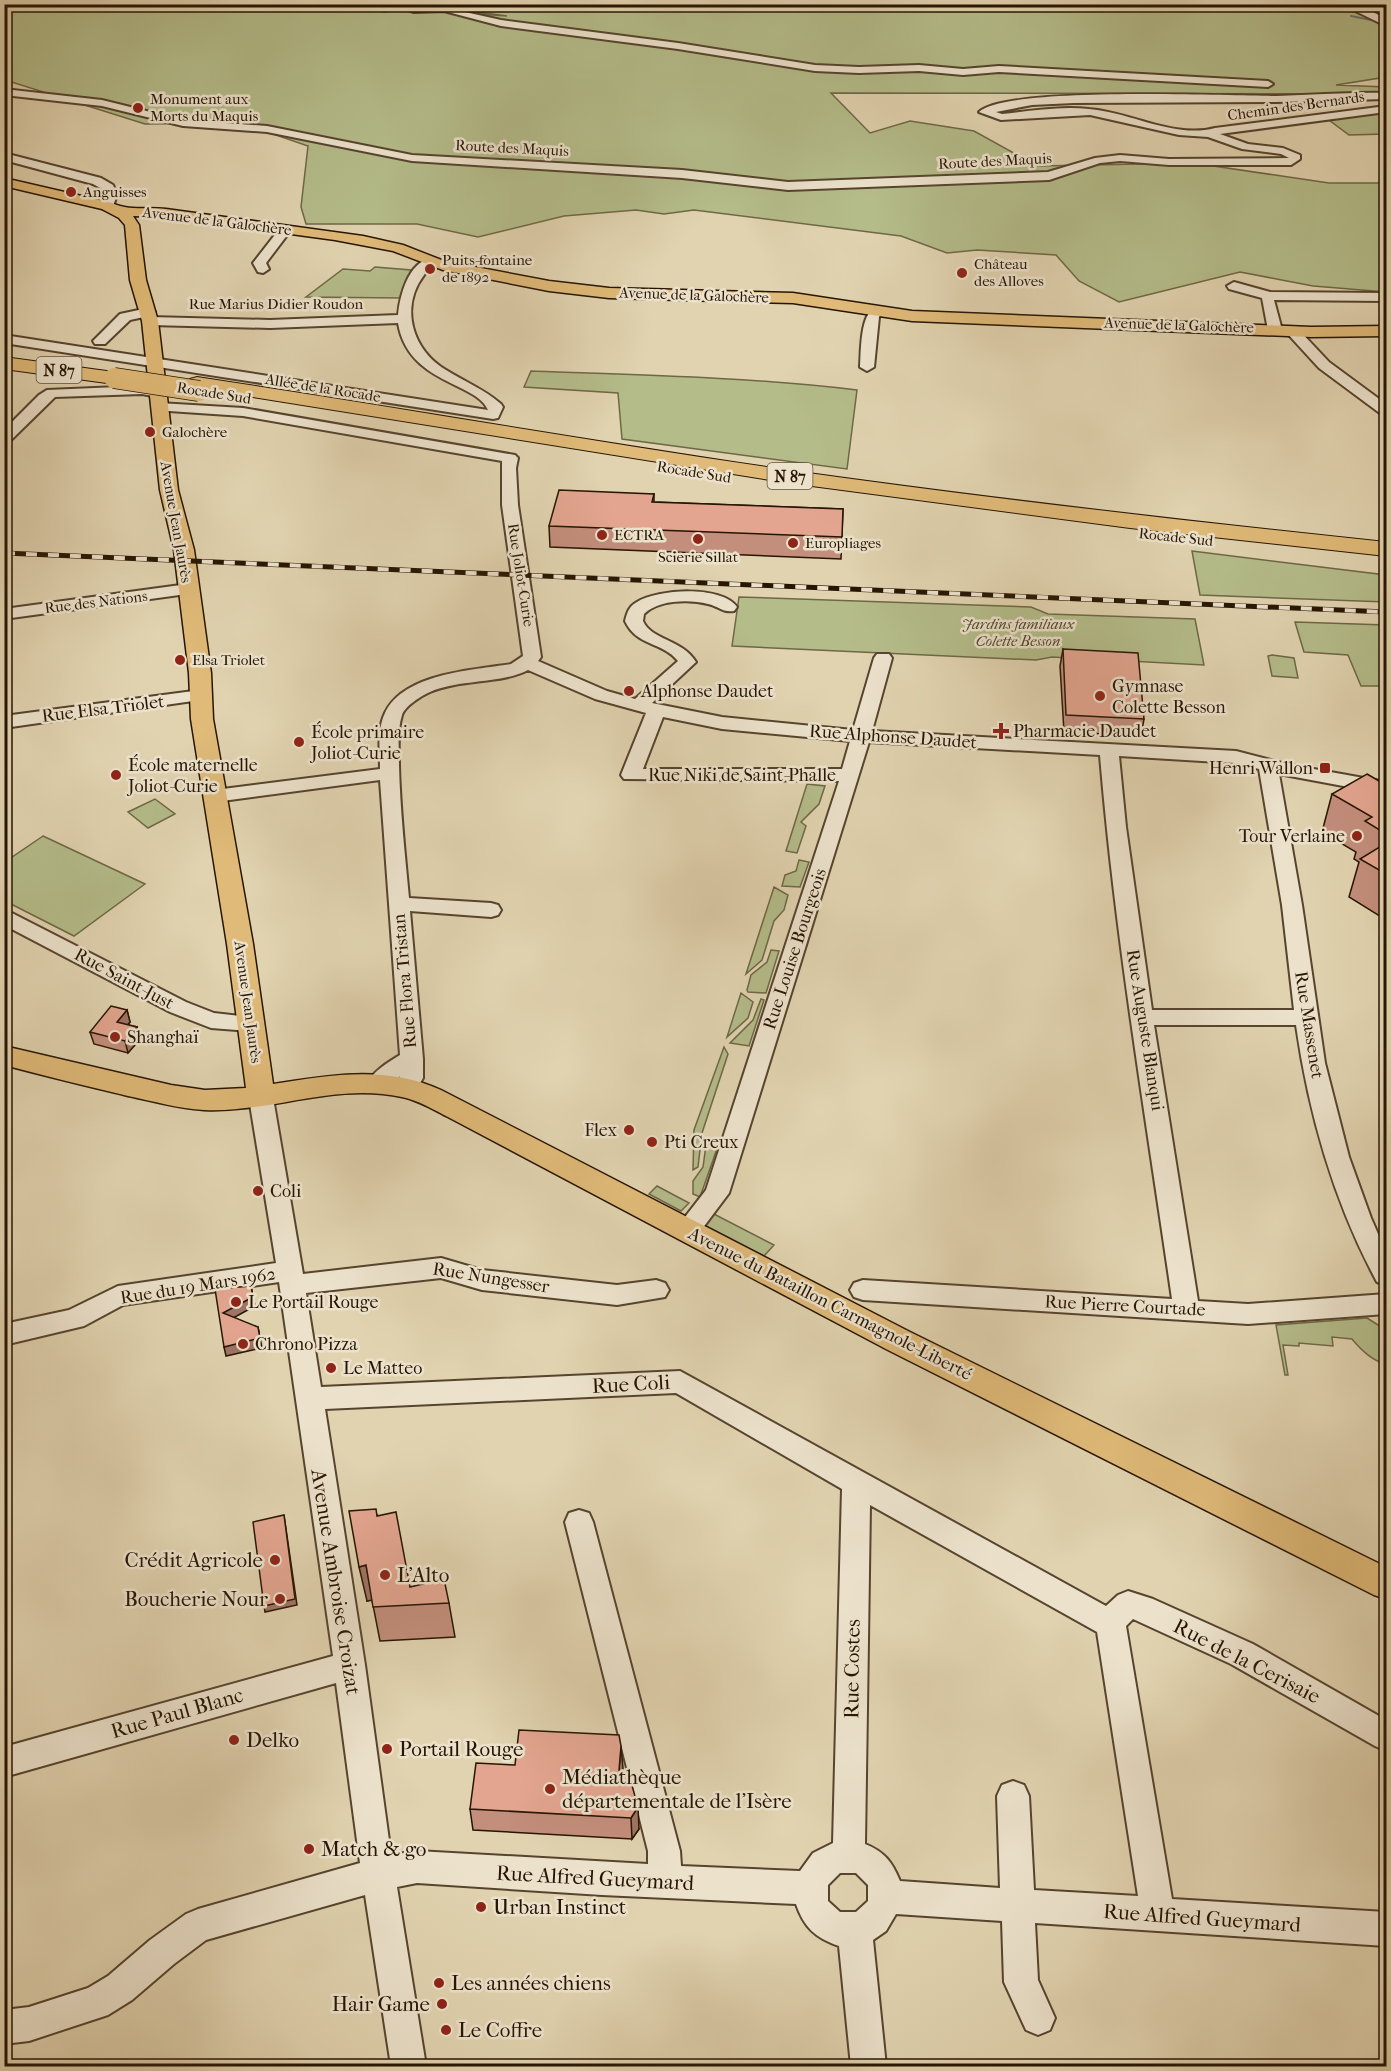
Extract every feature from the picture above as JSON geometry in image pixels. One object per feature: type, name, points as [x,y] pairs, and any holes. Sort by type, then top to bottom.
[{"type":"highway","name":"Rocade Sud","points":[[4,356],[899,492],[1149,524],[1386,549]]},
{"type":"highway","name":"Rocade Sud","points":[[4,363],[114,374]]},
{"type":"highway","name":"Rocade Sud","points":[[198,387],[682,470],[912,504],[1103,529],[1386,559]]},
{"type":"main road","points":[[4,182],[91,200],[117,208]]},
{"type":"main road","name":"Avenue de la Galochère","points":[[117,208],[139,215],[154,212],[393,246],[407,250],[429,262],[533,283],[583,290],[793,298],[876,312],[921,316],[1293,332],[1386,331]]},
{"type":"main road","name":"Avenue Jean Jaurès","points":[[117,208],[134,237],[138,279],[149,317],[169,490],[184,550],[202,720],[240,944],[261,1098]]},
{"type":"main road","name":"Avenue du Bataillon Carmagnole-Liberté","points":[[4,1055],[151,1091],[202,1100],[261,1098],[305,1088],[399,1076],[458,1110],[1066,1426],[1386,1582]]},
{"type":"street","points":[[394,4],[414,9],[441,6],[501,23],[678,46],[814,68],[859,70],[919,68],[963,72],[999,69],[1275,84]]},
{"type":"street","points":[[1345,4],[1357,7],[1386,23]]},
{"type":"street","points":[[1339,85],[1386,86]]},
{"type":"street","name":"Route des Maquis","points":[[4,92],[45,95],[117,106],[173,121],[267,129],[412,158],[682,174],[788,186],[1049,176],[1063,174],[1099,160],[1120,158],[1177,162],[1283,163],[1295,160],[1296,157],[1283,151],[1238,145],[1210,134],[1179,132],[1090,112],[1001,117],[990,115],[985,111],[992,107],[1005,105],[1089,99],[1386,96]]},
{"type":"street","name":"Chemin des Bernards","points":[[1210,134],[1215,131],[1386,109]]},
{"type":"street","points":[[4,156],[103,184],[117,208]]},
{"type":"street","points":[[262,269],[260,263],[285,230]]},
{"type":"street","points":[[403,319],[412,280],[429,262]]},
{"type":"street","points":[[1234,286],[1269,296],[1386,297]]},
{"type":"street","name":"Avenue de la Galochère","points":[[1269,296],[1267,301],[1275,330]]},
{"type":"street","points":[[867,367],[872,317],[876,312]]},
{"type":"street","name":"Rue Marius Didier Roudon","points":[[100,341],[124,317],[270,324],[403,319]]},
{"type":"street","name":"Allée de la Rocade","points":[[4,339],[153,360],[493,415],[496,407],[483,395],[434,371],[420,359],[407,337],[403,319]]},
{"type":"street","points":[[1293,332],[1324,365],[1386,411]]},
{"type":"street","points":[[4,439],[44,398],[52,393],[133,390],[159,400]]},
{"type":"street","name":"Rue Joliot-Curie","points":[[159,400],[243,412],[510,458],[507,468],[511,514],[532,647],[532,657],[527,663]]},
{"type":"street","name":"Rue des Nations","points":[[4,614],[188,590]]},
{"type":"street","points":[[647,708],[687,662],[686,657],[643,634],[637,628],[634,620],[635,614],[641,606],[665,597],[675,596],[712,598],[728,607]]},
{"type":"street","name":"Rue Louise Bourgeois","points":[[687,1230],[717,1193],[849,775],[883,658]]},
{"type":"street","points":[[215,796],[294,784],[315,785],[389,773],[389,731],[393,714],[409,696],[421,688],[446,680],[508,670],[527,663]]},
{"type":"street","name":"Rue Alphonse Daudet","points":[[527,663],[583,689],[647,708],[722,723],[860,736],[1236,758],[1386,788]]},
{"type":"street","name":"Rue Elsa Triolet","points":[[4,722],[201,695]]},
{"type":"street","name":"Rue Niki de Saint-Phalle","points":[[647,708],[631,775],[849,775]]},
{"type":"street","name":"Rue Auguste Blanqui","points":[[1108,749],[1116,827],[1142,1017],[1187,1310]]},
{"type":"street","name":"Rue Massenet","points":[[1268,766],[1292,904],[1306,1018],[1322,1104],[1342,1171],[1372,1249],[1386,1275]]},
{"type":"street","name":"Rue Flora Tristan","points":[[389,773],[398,904],[399,1076]]},
{"type":"street","name":"Rue Flora Tristan","points":[[398,904],[491,910]]},
{"type":"street","name":"Rue Saint-Just","points":[[4,916],[178,1007],[211,1020],[250,1023]]},
{"type":"street","points":[[1142,1017],[1306,1018]]},
{"type":"street","name":"Avenue Ambroise Croizat","points":[[261,1098],[284,1224],[290,1278],[350,1665],[372,1837],[380,1874],[410,2067]]},
{"type":"street","name":"Rue Nungesser","points":[[290,1278],[441,1268],[482,1280],[617,1295],[656,1290]]},
{"type":"street","name":"Rue du 19 Mars 1962","points":[[4,1335],[75,1319],[118,1296],[290,1278]]},
{"type":"street","name":"Rue Pierre Courtade","points":[[863,1290],[1248,1314],[1386,1304]]},
{"type":"street","name":"Rue Coli","points":[[309,1399],[680,1382],[855,1483],[1111,1624]]},
{"type":"street","name":"Rue Costes","points":[[849,1856],[855,1483]]},
{"type":"street","points":[[579,1522],[664,1851],[665,1882]]},
{"type":"street","name":"Rue de la Cerisaie","points":[[1111,1624],[1128,1604],[1143,1608],[1242,1654],[1386,1736]]},
{"type":"street","points":[[1111,1624],[1158,1916]]},
{"type":"street","name":"Rue Paul Blanc","points":[[4,1762],[350,1665]]},
{"type":"street","points":[[1013,1796],[1021,1982],[1038,2018]]},
{"type":"street","points":[[837,1856],[849,1856],[871,1864],[884,1885],[883,1908],[877,1918],[868,1926],[857,1930],[839,1928],[824,1920],[814,1905],[811,1888],[819,1867],[837,1856]]},
{"type":"street","name":"Rue Alfred Gueymard","points":[[4,2027],[29,2024],[96,2003],[120,1988],[162,1952],[198,1926],[380,1874],[417,1867],[811,1888]]},
{"type":"street","name":"Rue Alfred Gueymard","points":[[885,1896],[1017,1907],[1386,1929]]},
{"type":"street","points":[[857,1930],[856,1945],[868,2067]]},
{"type":"green space","points":[[339,4],[384,12],[403,9],[507,16],[470,11],[470,5],[1386,5],[1386,77],[1336,85],[1386,87],[1386,94],[831,93],[870,133],[910,121],[974,131],[1037,166],[1193,163],[1329,183],[1386,183],[1386,292],[1313,286],[1240,272],[1119,302],[1079,281],[1056,255],[977,250],[947,253],[901,236],[694,210],[664,214],[636,210],[564,216],[478,237],[417,224],[306,224],[301,207],[308,146],[241,123],[145,124],[5,80],[4,5]]},
{"type":"green space","points":[[1386,107],[1386,134],[1349,135],[1321,114]]},
{"type":"green space","points":[[375,267],[411,270],[402,298],[306,297],[343,269],[370,271]]},
{"type":"green space","points":[[531,371],[735,379],[857,390],[847,469],[622,439],[618,393],[524,387]]},
{"type":"green space","points":[[1192,551],[1386,575],[1386,602],[1200,595]]},
{"type":"green space","name":"Jardins familiaux Colette Besson","points":[[739,597],[1031,607],[1048,614],[1195,619],[1204,665],[1052,657],[1036,660],[732,646]]},
{"type":"green space","points":[[1295,622],[1386,625],[1386,686],[1361,686],[1348,655],[1304,652]]},
{"type":"green space","points":[[1268,656],[1294,658],[1298,678],[1272,676]]},
{"type":"green space","points":[[807,784],[825,786],[819,804],[801,822],[806,826],[797,853],[786,851]]},
{"type":"green space","points":[[155,799],[175,814],[148,828],[128,812]]},
{"type":"green space","points":[[43,836],[145,884],[74,936],[5,901],[5,862]]},
{"type":"green space","points":[[799,860],[809,862],[800,887],[782,886],[785,875],[796,871]]},
{"type":"green space","points":[[774,887],[788,895],[784,910],[774,921],[762,960],[746,974]]},
{"type":"green space","points":[[771,950],[779,951],[766,993],[748,992],[751,975],[767,962]]},
{"type":"green space","points":[[741,993],[753,1002],[748,1018],[727,1037]]},
{"type":"green space","points":[[761,999],[764,1000],[749,1046],[730,1043],[753,1020]]},
{"type":"green space","points":[[724,1047],[728,1054],[702,1133],[698,1167],[693,1170],[694,1130]]},
{"type":"green space","points":[[706,1145],[718,1146],[700,1197],[693,1194],[693,1181],[703,1167]]},
{"type":"green space","points":[[657,1186],[689,1203],[681,1211],[649,1194]]},
{"type":"green space","points":[[710,1212],[774,1245],[764,1256],[700,1223]]},
{"type":"green space","points":[[1367,1318],[1386,1330],[1386,1364],[1367,1355],[1352,1339],[1332,1337],[1333,1346],[1299,1343],[1299,1346],[1283,1345],[1288,1375],[1285,1375],[1276,1325]]},
{"type":"building","points":[[559,490],[654,494],[652,502],[843,509],[842,537],[549,526]]},
{"type":"building","name":"Gymnase Colette Besson","points":[[1063,649],[1138,653],[1144,719],[1066,715]]},
{"type":"building","points":[[1367,774],[1386,785],[1386,809],[1381,812],[1386,815],[1386,834],[1365,821],[1372,817],[1332,794]]},
{"type":"building","points":[[1386,843],[1386,874],[1360,859]]},
{"type":"building","points":[[111,1006],[127,1010],[117,1022],[137,1027],[125,1041],[90,1032]]},
{"type":"building","points":[[251,1286],[253,1297],[223,1313],[258,1327],[260,1338],[224,1347],[215,1289]]},
{"type":"building","points":[[376,1509],[377,1516],[396,1512],[410,1587],[444,1579],[449,1603],[373,1607],[366,1565],[359,1567],[349,1511]]},
{"type":"building","name":"Crédit Agricole","points":[[284,1515],[295,1599],[264,1606],[253,1522]]},
{"type":"building","name":"Médiathèque départementale de l'Isère","points":[[519,1730],[619,1735],[621,1746],[619,1770],[628,1771],[638,1807],[631,1818],[470,1809],[476,1763],[515,1765]]},
{"type":"waterway","points":[[1351,16],[1376,21]]},
{"type":"railway","points":[[4,553],[1386,612]]},
{"type":"place","name":"Monument aux Morts du Maquis","points":[[138,108]]},
{"type":"place","name":"Anguisses","points":[[71,192]]},
{"type":"place","name":"Puits-fontaine de 1892","points":[[430,269]]},
{"type":"place","name":"Château des Alloves","points":[[962,273]]},
{"type":"place","name":"Galochère","points":[[150,432]]},
{"type":"place","name":"ECTRA","points":[[602,535]]},
{"type":"place","name":"Scierie Sillat","points":[[698,539]]},
{"type":"place","name":"Europliages","points":[[793,543]]},
{"type":"place","name":"Elsa Triolet","points":[[180,660]]},
{"type":"place","name":"Alphonse Daudet","points":[[629,691]]},
{"type":"place","name":"Gymnase Colette Besson","points":[[1100,696]]},
{"type":"place","name":"Pharmacie Daudet","points":[[1001,731]]},
{"type":"place","name":"École primaire Joliot-Curie","points":[[299,742]]},
{"type":"place","name":"Henri Wallon","points":[[1325,768]]},
{"type":"place","name":"École maternelle Joliot-Curie","points":[[116,775]]},
{"type":"place","name":"Tour Verlaine","points":[[1357,836]]},
{"type":"place","name":"Shanghaï","points":[[115,1037]]},
{"type":"place","name":"Flex","points":[[629,1130]]},
{"type":"place","name":"Pti Creux","points":[[652,1142]]},
{"type":"place","name":"Coli","points":[[258,1191]]},
{"type":"place","name":"Le Portail Rouge","points":[[236,1302]]},
{"type":"place","name":"Chrono Pizza","points":[[243,1344]]},
{"type":"place","name":"Le Matteo","points":[[331,1368]]},
{"type":"place","name":"Crédit Agricole","points":[[275,1560]]},
{"type":"place","name":"L'Alto","points":[[385,1575]]},
{"type":"place","name":"Boucherie Nour","points":[[280,1599]]},
{"type":"place","name":"Delko","points":[[234,1740]]},
{"type":"place","name":"Portail Rouge","points":[[387,1749]]},
{"type":"place","name":"Médiathèque départementale de l'Isère","points":[[550,1789]]},
{"type":"place","name":"Match & go","points":[[309,1849]]},
{"type":"place","name":"Urban Instinct","points":[[481,1907]]},
{"type":"place","name":"Les années chiens","points":[[439,1983]]},
{"type":"place","name":"Hair Game","points":[[442,2004]]},
{"type":"place","name":"Le Coffre","points":[[446,2030]]}]
